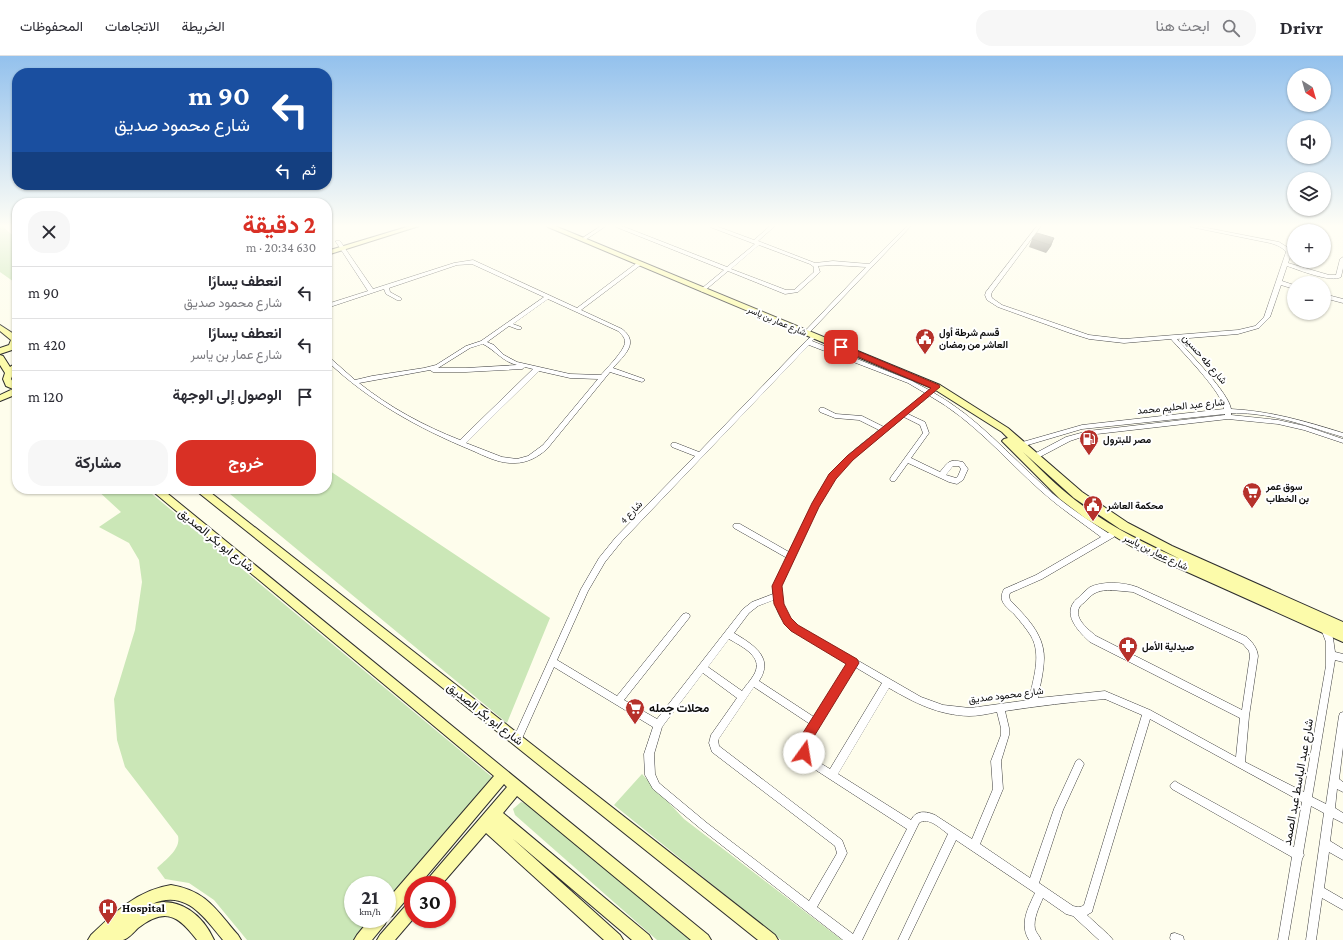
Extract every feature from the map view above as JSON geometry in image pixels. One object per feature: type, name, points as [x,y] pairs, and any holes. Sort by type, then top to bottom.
[{"type":"street","points":[[355,267],[371,291]]},
{"type":"street","points":[[332,304],[446,267]]},
{"type":"street","points":[[332,362],[383,403],[405,416],[461,444],[505,460],[512,461],[528,459],[545,446],[609,369],[627,346],[627,337],[620,330],[487,267]]},
{"type":"street","points":[[578,310],[634,267]]},
{"type":"street","name":"شارع عمار بن ياسر","points":[[650,267],[966,404],[1005,430],[1034,456],[1059,486],[1110,518],[1146,538],[1343,627]]},
{"type":"street","points":[[720,267],[791,293],[798,290],[816,273],[817,267]]},
{"type":"street","points":[[703,290],[730,267]]},
{"type":"street","name":"شارع 4","points":[[517,740],[584,589],[602,560],[619,539],[700,455],[809,337],[869,267]]},
{"type":"street","points":[[1008,267],[989,292],[989,299],[993,303],[1068,331],[1089,337],[1124,341],[1238,332],[1257,326],[1263,322],[1266,317],[1284,267]]},
{"type":"street","points":[[1296,267],[1336,278],[1338,277],[1341,267]]},
{"type":"street","points":[[1278,282],[1287,285]]},
{"type":"street","points":[[386,286],[388,293],[399,299]]},
{"type":"street","points":[[424,370],[443,364],[468,346],[483,342],[548,296]]},
{"type":"street","points":[[1331,298],[1343,301]]},
{"type":"street","points":[[509,324],[519,328]]},
{"type":"street","points":[[0,327],[12,337]]},
{"type":"street","name":"شارع طه حسين","points":[[1173,338],[1220,392],[1227,404],[1228,414]]},
{"type":"street","points":[[483,342],[492,346],[502,356],[510,361],[578,377],[602,377]]},
{"type":"street","points":[[0,351],[12,347]]},
{"type":"street","points":[[0,358],[5,379]]},
{"type":"street","points":[[355,382],[390,374],[424,370],[466,370],[528,366]]},
{"type":"street","points":[[461,444],[537,368]]},
{"type":"street","points":[[609,369],[642,380]]},
{"type":"street","points":[[5,379],[12,371]]},
{"type":"street","points":[[852,940],[704,826],[656,786],[650,774],[648,762],[649,754],[658,725],[728,634],[750,608],[766,599],[777,596],[777,586],[790,557],[815,506],[832,477],[850,458],[933,390],[987,435],[1042,489],[1067,509],[1111,535],[1039,577],[1007,592],[1005,596],[1006,601],[1033,633],[1038,642],[1040,652],[1033,704]]},
{"type":"street","points":[[0,398],[12,393]]},
{"type":"street","points":[[822,410],[834,416],[860,418],[884,430]]},
{"type":"street","name":"شارع عبد الحليم محمد","points":[[1021,445],[1071,430],[1094,425],[1253,412],[1309,424],[1343,435]]},
{"type":"street","points":[[893,479],[926,433],[923,424],[904,414]]},
{"type":"street","name":"شارع عبد الحليم محمد","points":[[1034,456],[1077,435],[1228,414],[1305,428],[1343,441]]},
{"type":"street","name":"شارع عمار بن ياسر","points":[[998,426],[999,432],[1111,535],[1140,546],[1343,637]]},
{"type":"street","points":[[1071,430],[1077,435]]},
{"type":"street","points":[[674,445],[700,455]]},
{"type":"street","points":[[907,459],[942,475]]},
{"type":"street","name":"شارع ابو بكر الصديق","points":[[161,494],[703,940]]},
{"type":"street","name":"شارع ابو بكر الصديق","points":[[205,494],[769,940]]},
{"type":"street","points":[[737,526],[790,557]]},
{"type":"street","points":[[1240,764],[1245,716],[1254,656],[1253,649],[1244,640],[1134,589],[1120,586],[1097,588],[1089,592],[1076,606],[1074,614],[1077,621],[1093,639],[1245,716]]},
{"type":"street","name":"شارع محمود صديق","points":[[777,596],[782,613],[787,621],[795,628],[918,700],[943,709],[970,712],[1000,709],[1062,699],[1105,695],[1147,713],[1343,818]]},
{"type":"street","points":[[618,701],[686,616]]},
{"type":"street","name":"شارع عبد الباسط عبد الصمد","points":[[1283,940],[1299,855],[1330,666],[1332,645],[1329,635],[1325,629]]},
{"type":"street","points":[[728,634],[754,652],[760,658],[762,665],[760,672],[714,738],[714,749],[835,839],[841,848],[840,858],[811,908]]},
{"type":"street","points":[[1330,655],[1343,658]]},
{"type":"street","points":[[552,662],[658,725]]},
{"type":"street","points":[[853,663],[805,740],[803,747],[804,753],[808,760],[912,827]]},
{"type":"street","points":[[702,668],[743,697]]},
{"type":"street","points":[[753,682],[816,723]]},
{"type":"street","points":[[832,775],[887,683]]},
{"type":"street","points":[[974,846],[998,788],[996,761],[1005,735],[1005,728],[1000,709]]},
{"type":"street","points":[[1077,913],[1084,912],[1088,908],[1147,713]]},
{"type":"street","points":[[1311,940],[1334,782],[1340,757],[1343,716]]},
{"type":"street","points":[[1036,940],[1030,933],[1029,922],[1037,888],[1059,809],[1079,764]]},
{"type":"street","points":[[396,900],[503,775]]},
{"type":"street","points":[[1334,782],[1343,787]]},
{"type":"street","points":[[440,876],[517,786]]},
{"type":"street","points":[[1176,786],[1299,855]]},
{"type":"street","points":[[856,940],[912,827],[920,816],[926,815],[1070,910],[1077,913],[1099,934],[1108,940]]},
{"type":"street","points":[[489,818],[615,940]]},
{"type":"street","points":[[489,818],[644,940]]},
{"type":"street","points":[[903,940],[954,833]]},
{"type":"street","points":[[1325,844],[1343,855]]},
{"type":"street","points":[[1318,890],[1343,905]]},
{"type":"street","points":[[96,940],[139,902],[155,895],[168,893],[182,894],[201,904],[233,940]]},
{"type":"street","points":[[114,940],[133,922],[145,915],[157,910],[168,909],[179,911],[186,916],[206,940]]},
{"type":"street","points":[[386,940],[404,919]]},
{"type":"street","points":[[362,940],[372,928]]},
{"type":"green space","points":[[0,267],[12,267],[12,280],[0,272]]},
{"type":"green space","points":[[332,472],[550,618],[507,723],[230,494],[332,494]]},
{"type":"green space","points":[[101,494],[152,494],[492,777],[410,876],[404,876],[404,883],[396,893],[396,876],[344,876],[344,928],[367,928],[357,940],[247,940],[214,900],[189,883],[165,879],[157,868],[175,849],[178,836],[125,767],[117,740],[114,699],[135,630],[142,582],[139,560],[129,543],[99,527],[121,512]]},
{"type":"green space","points":[[642,774],[684,819],[842,940],[781,940],[614,805]]},
{"type":"green space","points":[[521,802],[530,805],[695,940],[657,940],[515,815],[513,809]]},
{"type":"place","name":"قسم شرطة أول العاشر من رمضان","points":[[925,355]]},
{"type":"place","name":"مصر للبترول","points":[[1089,456]]},
{"type":"place","name":"سوق عمر بن الخطاب","points":[[1252,509]]},
{"type":"place","name":"محكمة العاشر","points":[[1093,522]]},
{"type":"place","name":"صيدلية الأمل","points":[[1128,663]]},
{"type":"place","name":"محلات جمله","points":[[635,725]]},
{"type":"place","name":"Hospital","points":[[108,925]]},
{"type":"route","points":[[804,753],[803,747],[805,740],[853,663],[795,628],[787,621],[779,604],[777,586],[815,506],[832,477],[850,458],[936,387],[841,347]]}]
